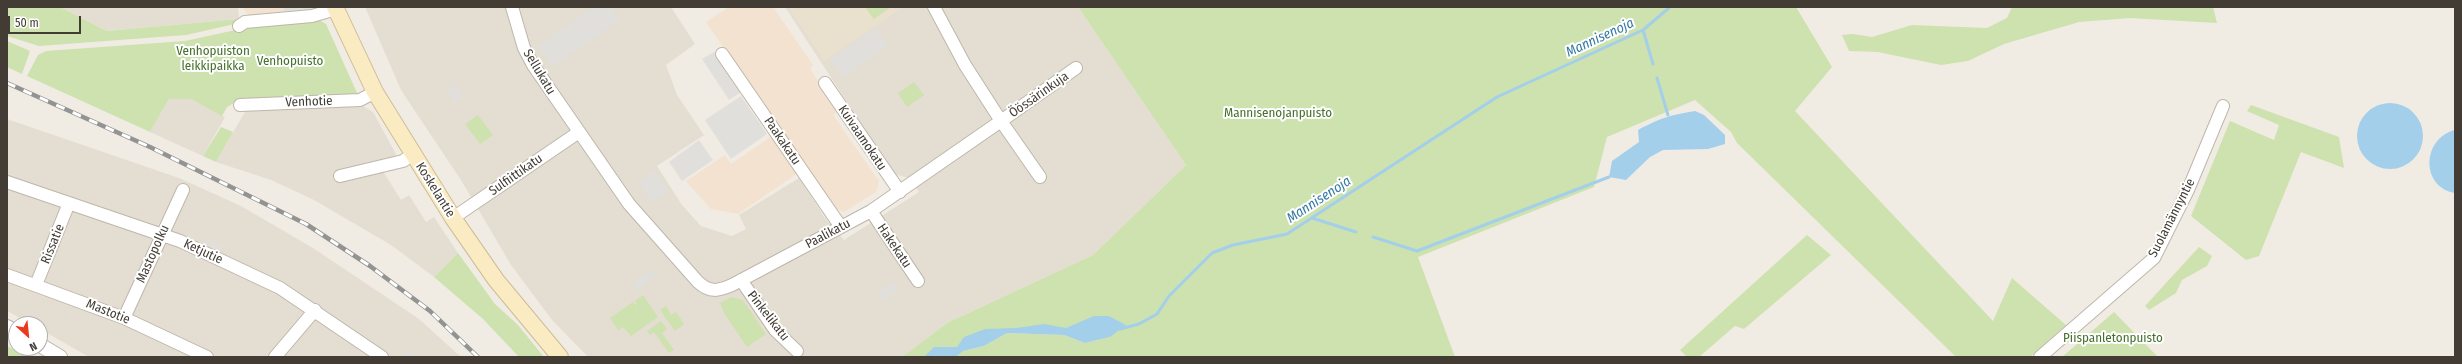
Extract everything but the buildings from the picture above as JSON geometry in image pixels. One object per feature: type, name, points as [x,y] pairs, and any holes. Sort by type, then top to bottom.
[{"type":"main road","name":"Koskelantie","points":[[336,8],[375,92],[453,218],[496,280],[560,357]]},
{"type":"street","name":"Sellukatu","points":[[512,7],[524,48],[530,60],[578,132]]},
{"type":"street","points":[[934,7],[965,65],[1040,177]]},
{"type":"street","points":[[239,26],[245,22],[312,16],[336,8]]},
{"type":"street","name":"Paakakatu","points":[[722,54],[841,227]]},
{"type":"street","name":"Öössärinkuja","points":[[1001,120],[1076,68]]},
{"type":"street","name":"Kuivaamokatu","points":[[825,83],[900,192]]},
{"type":"street","name":"Venhotie","points":[[240,105],[360,100],[375,92]]},
{"type":"street","name":"Suolamännyntie","points":[[2040,357],[2154,258],[2188,190],[2223,106]]},
{"type":"street","name":"Paalikatu","points":[[578,132],[629,204],[698,282],[706,288],[716,291],[742,280],[871,211],[1001,120]]},
{"type":"street","name":"Sulfiittikatu","points":[[453,218],[578,132]]},
{"type":"street","points":[[340,176],[403,161],[413,154]]},
{"type":"street","name":"Ketjutie","points":[[7,182],[162,234],[280,288],[315,310],[382,357]]},
{"type":"street","name":"Mastopolku","points":[[124,318],[183,190]]},
{"type":"street","name":"Rissatie","points":[[36,285],[70,203]]},
{"type":"street","name":"Hakekatu","points":[[871,211],[918,281]]},
{"type":"street","name":"Mastotie","points":[[7,275],[124,318],[207,357]]},
{"type":"street","name":"Pinkelikatu","points":[[742,280],[775,330],[797,351]]},
{"type":"street","points":[[275,357],[315,310]]},
{"type":"shaded area","points":[[60,7],[238,7],[239,19],[107,31]]},
{"type":"shaded area","points":[[242,7],[316,7],[314,13],[250,17]]},
{"type":"shaded area","points":[[309,7],[314,16],[288,18],[283,8]]},
{"type":"shaded area","points":[[365,7],[671,7],[695,44],[666,65],[677,95],[704,135],[657,166],[682,205],[701,226],[732,236],[746,229],[739,215],[799,178],[825,218],[844,240],[919,192],[909,178],[894,174],[785,7],[1078,7],[1186,165],[1093,255],[947,323],[902,357],[588,357],[552,320],[511,265],[461,180],[401,90]]},
{"type":"shaded area","points":[[595,7],[611,7],[620,20],[552,66],[538,46]]},
{"type":"shaded area","points":[[729,7],[773,7],[813,65],[810,69],[839,111],[833,115],[879,181],[876,192],[844,212],[834,208],[706,22]]},
{"type":"shaded area","points":[[788,7],[903,7],[824,61]]},
{"type":"shaded area","points":[[876,28],[888,46],[843,77],[830,59]]},
{"type":"shaded area","points":[[714,52],[741,92],[729,100],[702,59]]},
{"type":"shaded area","points":[[455,84],[463,96],[455,102],[446,91]]},
{"type":"shaded area","points":[[741,96],[767,134],[731,159],[705,120]]},
{"type":"shaded area","points":[[169,99],[191,99],[225,117],[203,156],[150,132]]},
{"type":"shaded area","points":[[363,106],[373,112],[396,154],[394,159],[381,168],[401,200],[409,195],[426,222],[434,217],[458,253],[434,277],[391,245],[314,200],[271,180],[216,162],[246,110]]},
{"type":"shaded area","points":[[7,119],[179,178],[241,206],[313,248],[419,319],[461,357],[89,357],[48,334],[48,316],[16,316],[7,311]]},
{"type":"shaded area","points":[[772,136],[798,173],[738,214],[711,209],[686,181],[725,155],[731,164]]},
{"type":"shaded area","points":[[699,140],[713,160],[682,181],[669,162]]},
{"type":"shaded area","points":[[655,171],[668,191],[651,202],[638,182]]},
{"type":"shaded area","points":[[205,239],[223,247],[220,252],[203,245]]},
{"type":"shaded area","points":[[654,269],[657,273],[638,291],[633,283]]},
{"type":"shaded area","points":[[893,282],[899,290],[883,301],[877,293]]},
{"type":"shaded area","points":[[408,348],[416,357],[401,357]]},
{"type":"green space","name":"Venhopuisto","points":[[7,7],[60,7],[107,31],[239,19],[239,23],[186,35],[39,46],[7,36]]},
{"type":"green space","points":[[865,7],[891,7],[874,19]]},
{"type":"green space","name":"Mannisenojanpuisto","points":[[1078,7],[1796,7],[1832,67],[1795,111],[1993,321],[2012,278],[2066,325],[2030,357],[1956,357],[1737,143],[1731,132],[1695,100],[1607,137],[1594,187],[1418,257],[1455,357],[956,357],[963,351],[984,346],[1007,333],[1064,335],[1085,343],[1110,337],[1041,330],[982,333],[949,357],[902,357],[947,323],[1093,255],[1186,165]]},
{"type":"green space","points":[[2012,7],[2213,7],[2217,23],[2130,18],[2079,22],[2004,44],[1968,61],[1941,65],[1878,52],[1849,51],[1842,35],[1853,34],[1872,37],[1912,25],[1987,28],[2007,18]]},
{"type":"green space","name":"Venhopuisto","points":[[319,20],[326,24],[358,95],[234,103],[227,107],[222,116],[191,99],[169,99],[150,132],[27,76],[38,55],[46,51],[185,41],[254,26]]},
{"type":"green space","points":[[7,41],[30,51],[22,74],[7,67]]},
{"type":"green space","points":[[914,82],[924,95],[907,107],[898,93]]},
{"type":"green space","points":[[2251,105],[2339,137],[2344,168],[2301,152],[2259,256],[2246,260],[2191,216],[2230,121],[2274,140],[2279,125],[2247,111]]},
{"type":"green space","points":[[478,115],[493,135],[480,144],[465,124]]},
{"type":"green space","points":[[221,127],[233,132],[216,162],[203,156]]},
{"type":"green space","points":[[1807,235],[1831,255],[1744,329],[1735,326],[1699,357],[1687,357],[1680,350]]},
{"type":"green space","points":[[2199,247],[2212,256],[2207,266],[2182,280],[2176,293],[2149,310],[2145,306]]},
{"type":"green space","points":[[458,253],[495,304],[518,325],[544,357],[519,357],[483,319],[434,277]]},
{"type":"green space","points":[[643,295],[658,317],[631,336],[623,327],[618,330],[610,318],[633,302],[635,305],[637,304],[635,301]]},
{"type":"green space","points":[[731,297],[743,300],[766,334],[747,347],[724,313],[720,303]]},
{"type":"green space","points":[[666,306],[671,315],[676,312],[684,324],[675,331],[660,310]]},
{"type":"green space","name":"Piispanletonpuisto","points":[[2114,312],[2158,357],[2062,357]]},
{"type":"green space","points":[[661,321],[667,329],[662,333],[674,350],[669,353],[654,332],[650,335],[647,331]]},
{"type":"green space","points":[[7,346],[8,356],[28,357],[7,357]]},
{"type":"water","points":[[2390,103],[2402,106],[2413,113],[2420,124],[2423,136],[2420,148],[2413,159],[2402,166],[2390,169],[2378,166],[2367,159],[2360,148],[2357,136],[2360,124],[2367,113],[2378,106]]},
{"type":"water","points":[[1695,111],[1704,115],[1725,135],[1725,144],[1708,149],[1663,150],[1650,157],[1626,180],[1609,177],[1612,161],[1639,142],[1638,130],[1666,118]]},
{"type":"water","points":[[2455,130],[2455,193],[2444,189],[2436,182],[2431,173],[2430,162],[2431,152],[2436,142],[2444,135]]},
{"type":"water","points":[[1094,316],[1109,316],[1126,325],[1110,337],[1085,343],[1064,335],[1007,333],[984,346],[963,351],[956,357],[924,357],[934,347],[957,347],[964,337],[985,329],[1016,328],[1044,324],[1066,328]]},
{"type":"waterway","name":"Mannisenoja","points":[[1120,329],[1139,324],[1157,314],[1169,296],[1212,253],[1233,245],[1287,234],[1497,97],[1643,30],[1670,7]]},
{"type":"waterway","points":[[1643,30],[1653,64]]},
{"type":"waterway","points":[[1657,78],[1668,115]]},
{"type":"waterway","points":[[1373,237],[1417,251],[1609,177]]},
{"type":"waterway","points":[[1312,218],[1356,232]]},
{"type":"railway","points":[[7,83],[150,147],[306,224],[370,266],[430,311],[478,357]]},
{"type":"park label","name":"Venhopuiston leikkipaikka","points":[[213,58]]}]
